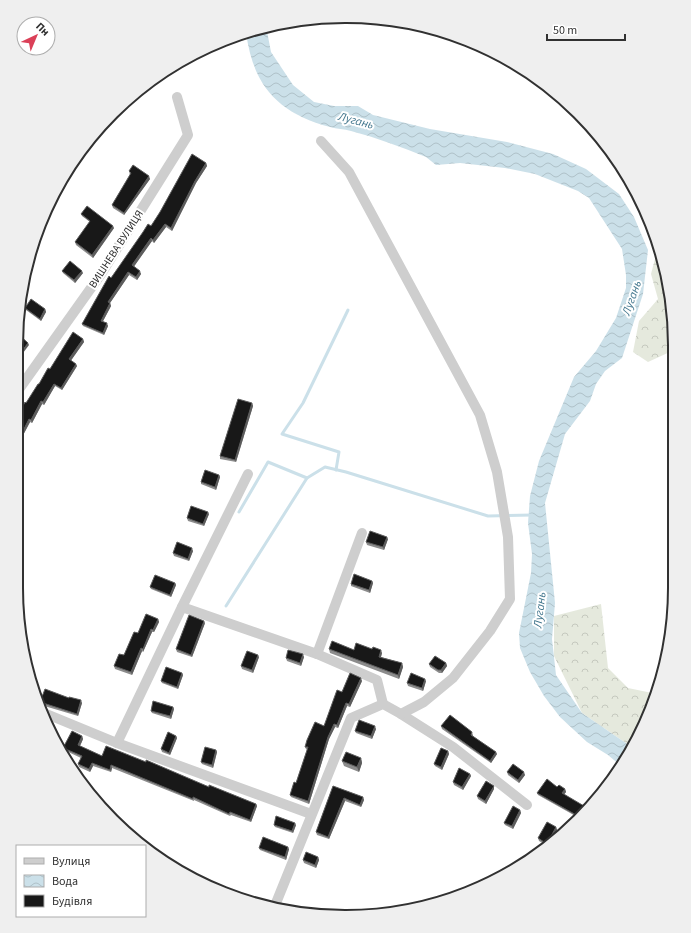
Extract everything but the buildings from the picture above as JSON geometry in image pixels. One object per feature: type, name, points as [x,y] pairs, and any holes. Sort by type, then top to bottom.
[{"type":"street","name":"ВИШНЕВА ВУЛИЦЯ","points":[[23,382],[101,274],[188,135],[177,97]]},
{"type":"street","points":[[321,141],[349,172],[480,415],[497,472],[508,537],[510,599],[490,630],[453,678],[424,702],[401,714]]},
{"type":"street","points":[[117,743],[248,474]]},
{"type":"street","points":[[317,654],[362,533]]},
{"type":"street","points":[[182,607],[317,654],[377,680],[383,704],[453,747],[527,805]]},
{"type":"street","points":[[276,902],[351,718],[383,704]]},
{"type":"street","points":[[50,715],[117,743],[311,814]]},
{"type":"green space","points":[[655,257],[665,303],[668,353],[648,362],[633,352],[639,321],[658,299],[651,274]]},
{"type":"green space","points":[[601,604],[608,668],[628,688],[650,693],[628,744],[582,713],[554,656],[554,616]]},
{"type":"water","name":"Лугань","points":[[267,33],[271,52],[293,85],[314,102],[334,106],[358,106],[373,115],[430,129],[507,142],[553,154],[586,169],[619,194],[634,217],[648,250],[643,294],[622,358],[605,371],[596,384],[590,401],[565,434],[545,503],[555,603],[552,639],[556,675],[582,713],[628,744],[617,762],[587,742],[560,717],[544,696],[530,672],[520,648],[519,633],[531,573],[532,554],[528,523],[530,496],[539,461],[574,377],[596,351],[616,318],[626,288],[626,275],[622,249],[589,198],[578,191],[535,174],[505,168],[460,163],[436,165],[426,157],[399,146],[348,130],[330,127],[296,114],[282,105],[262,82],[249,51],[247,38]]},
{"type":"waterway","points":[[336,470],[339,452],[282,434],[303,403],[348,310]]},
{"type":"waterway","points":[[239,512],[268,462],[307,478]]},
{"type":"waterway","points":[[226,606],[307,478],[325,467],[346,472],[488,516],[532,515]]}]
